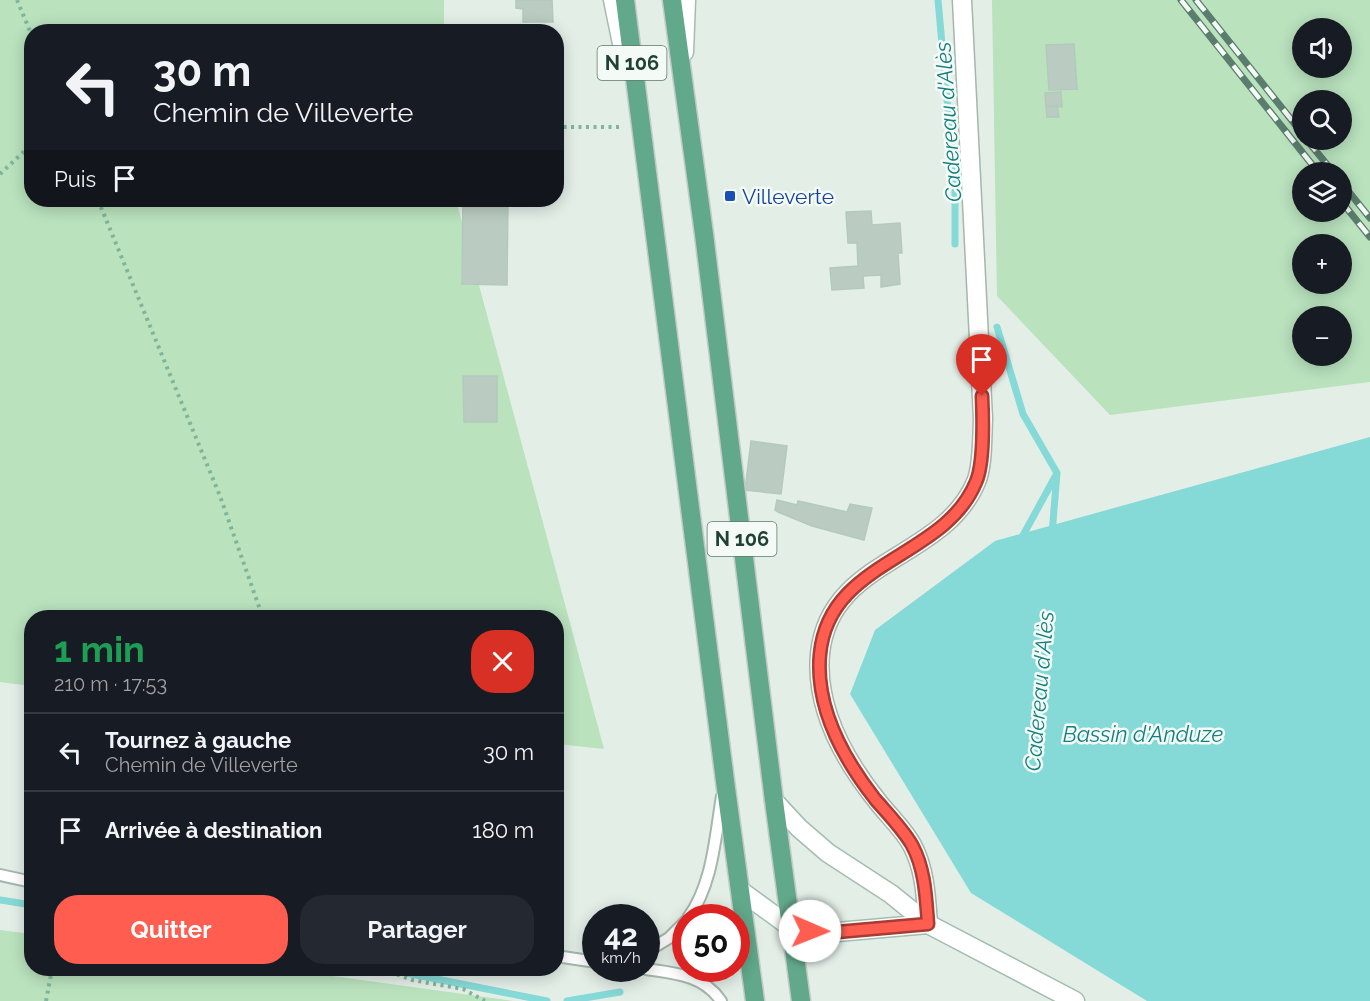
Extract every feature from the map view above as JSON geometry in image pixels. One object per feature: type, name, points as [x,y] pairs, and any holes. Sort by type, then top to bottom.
[{"type":"main road","name":"N 106","points":[[625,0],[639,126],[755,1001]]},
{"type":"main road","name":"N 106","points":[[672,0],[801,1001]]},
{"type":"street","points":[[613,0],[639,126]]},
{"type":"street","points":[[683,78],[686,0]]},
{"type":"street","points":[[928,924],[925,880],[912,844],[858,777],[838,742],[822,696],[820,662],[825,628],[836,607],[850,590],[865,577],[936,531],[955,513],[977,481],[983,419],[962,0]]},
{"type":"street","points":[[774,801],[799,828],[828,853],[891,894],[928,924],[1075,1001]]},
{"type":"street","points":[[741,891],[793,930],[826,933],[928,924]]},
{"type":"lane","points":[[697,904],[709,870],[725,781]]},
{"type":"lane","points":[[0,875],[24,880]]},
{"type":"lane","points":[[564,957],[582,960]]},
{"type":"lane","points":[[660,971],[693,978],[705,984],[721,1001]]},
{"type":"path","points":[[17,0],[27,24]]},
{"type":"path","points":[[564,127],[639,126]]},
{"type":"path","points":[[0,174],[24,152]]},
{"type":"path","points":[[101,207],[220,496],[260,610]]},
{"type":"path","points":[[46,1001],[51,976]]},
{"type":"path","points":[[401,976],[463,989],[485,1001]]},
{"type":"green space","points":[[0,0],[444,0],[444,24],[24,24],[24,207],[458,207],[604,749],[564,745],[564,610],[24,610],[24,685],[0,682]]},
{"type":"green space","points":[[992,0],[1370,0],[1370,382],[1110,415],[997,296]]},
{"type":"green space","points":[[0,930],[24,933],[24,976],[333,976],[513,1001],[0,1001]]},
{"type":"water","name":"Bassin d'Anduze","points":[[1370,437],[1370,1001],[1147,1001],[971,893],[850,694],[875,630],[995,541]]},
{"type":"building","points":[[516,0],[552,0],[553,22],[523,22],[523,9],[516,8]]},
{"type":"building","points":[[1074,44],[1077,89],[1049,90],[1046,45]]},
{"type":"building","points":[[1061,92],[1062,107],[1046,106],[1045,93]]},
{"type":"building","points":[[1046,106],[1057,106],[1059,117],[1047,117]]},
{"type":"building","points":[[463,207],[508,207],[507,285],[462,284]]},
{"type":"building","points":[[871,211],[872,225],[900,223],[902,253],[898,253],[900,284],[881,287],[881,275],[863,276],[864,288],[832,290],[830,268],[858,266],[857,243],[848,243],[846,212]]},
{"type":"building","points":[[463,376],[497,376],[497,422],[464,422]]},
{"type":"building","points":[[751,441],[787,446],[781,494],[745,490]]},
{"type":"building","points":[[777,500],[797,505],[798,501],[847,512],[850,504],[872,508],[864,540],[812,526],[778,512],[775,510]]},
{"type":"waterway","name":"Cadereau d'Alès","points":[[938,0],[955,187],[955,244]]},
{"type":"waterway","name":"Cadereau d'Alès","points":[[997,327],[1023,414],[1057,473],[1052,534]]},
{"type":"waterway","name":"Cadereau d'Alès","points":[[1021,539],[1056,475]]},
{"type":"waterway","name":"Cadereau d'Alès","points":[[0,900],[24,904]]},
{"type":"waterway","name":"Cadereau d'Alès","points":[[421,976],[547,1001]]},
{"type":"waterway","name":"Cadereau d'Alès","points":[[567,1001],[620,992]]},
{"type":"railway","points":[[1181,0],[1310,162]]},
{"type":"railway","points":[[1196,0],[1292,120]]},
{"type":"railway","points":[[1315,150],[1325,162]]},
{"type":"railway","points":[[1352,196],[1370,218]]},
{"type":"railway","points":[[1352,215],[1370,237]]},
{"type":"place","name":"Villeverte","points":[[730,196]]},
{"type":"route","points":[[810,931],[826,933],[928,924],[925,880],[912,844],[858,777],[838,742],[822,696],[819,672],[820,652],[825,628],[836,607],[850,590],[865,577],[936,531],[955,513],[968,496],[977,481],[983,419],[982,396]]}]
